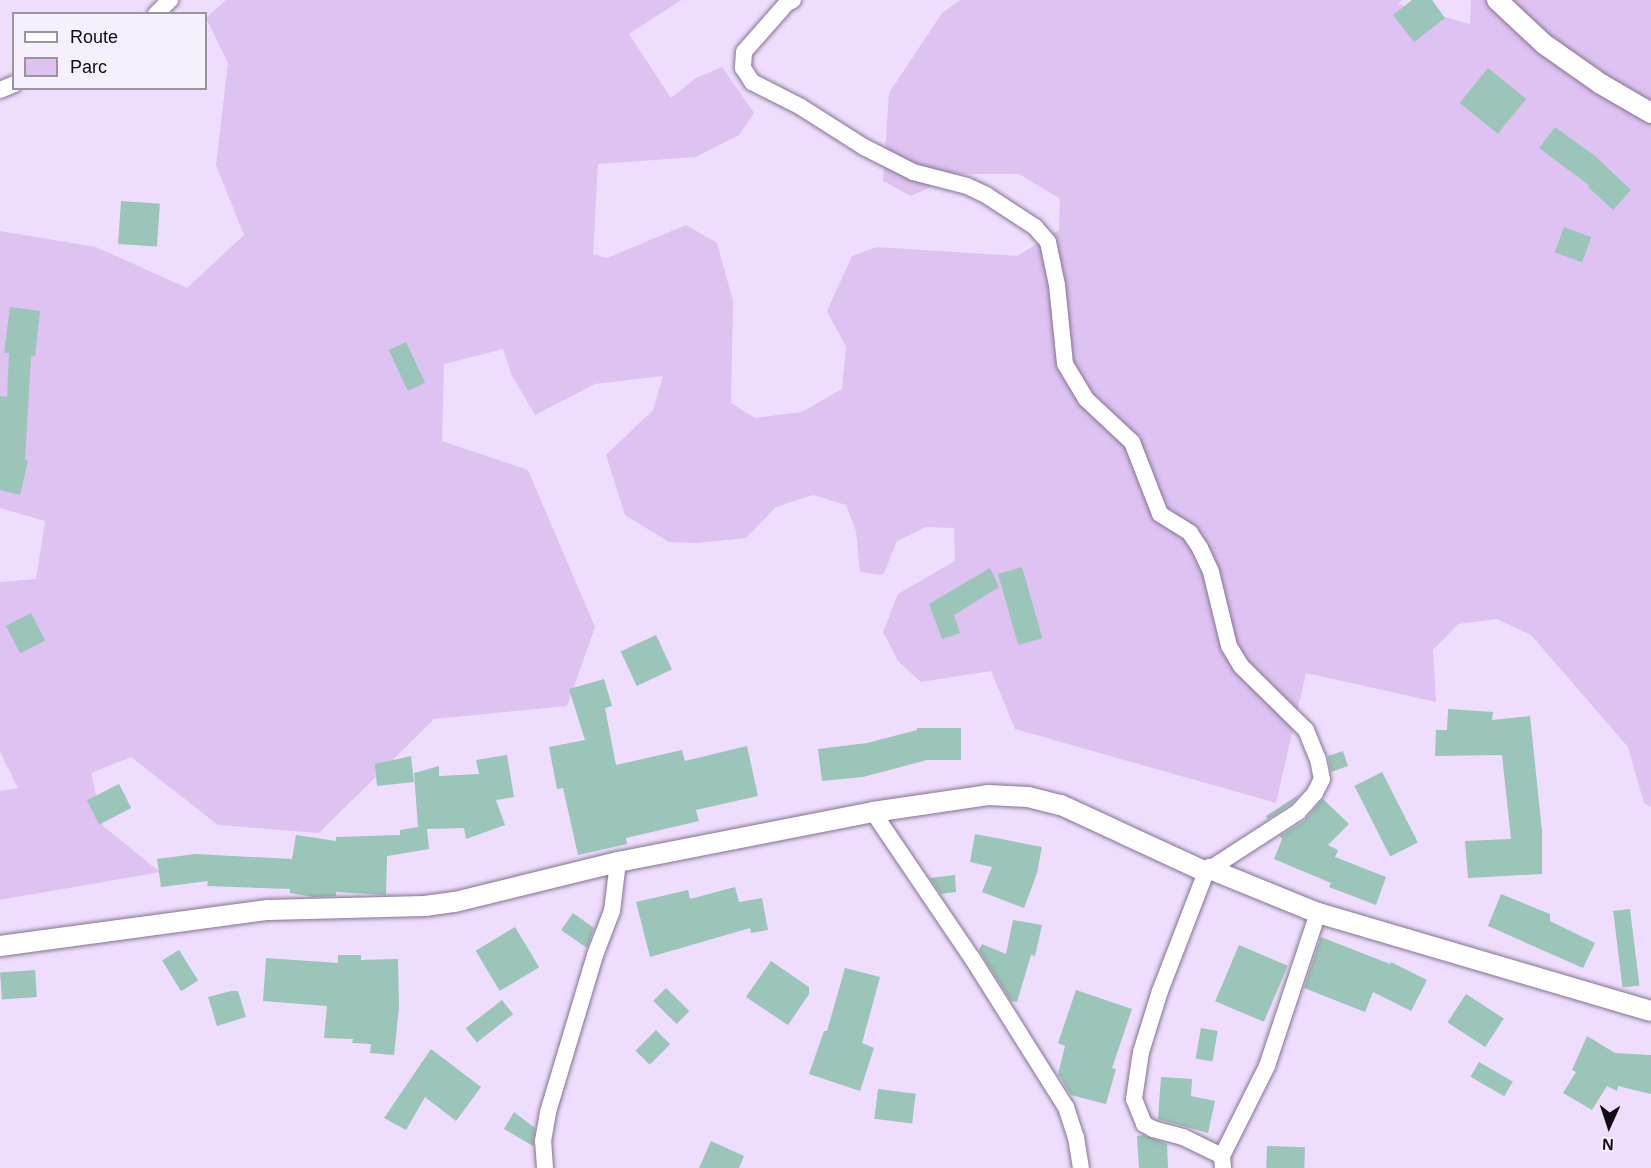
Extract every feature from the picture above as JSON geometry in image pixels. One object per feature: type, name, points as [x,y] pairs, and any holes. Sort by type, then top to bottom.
[{"type":"street","points":[[158,12],[170,0]]},
{"type":"street","points":[[1497,0],[1544,44],[1601,84],[1651,113]]},
{"type":"street","points":[[788,1],[744,52],[743,68],[752,82],[801,106],[864,147],[913,172],[967,186],[986,195],[1035,227],[1048,242],[1057,285],[1065,364],[1086,399],[1132,442],[1153,501],[1160,514],[1190,533],[1200,548],[1211,572],[1229,646],[1241,666],[1306,730],[1318,759],[1322,779],[1315,793],[1298,812],[1208,870],[1160,991],[1141,1052],[1134,1099],[1144,1124],[1153,1129],[1183,1137],[1223,1162],[1267,1066],[1318,913]]},
{"type":"street","points":[[0,946],[268,910],[425,906],[455,902],[618,862],[873,812],[988,795],[1028,797],[1061,805],[1208,870],[1318,913],[1651,1011]]},
{"type":"street","points":[[873,812],[972,958],[1066,1107],[1076,1137],[1081,1168]]},
{"type":"street","points":[[545,1168],[543,1141],[548,1112],[595,955],[612,911],[618,862]]},
{"type":"green space","points":[[226,0],[681,0],[629,34],[671,98],[696,78],[722,67],[754,113],[739,135],[696,157],[598,164],[593,254],[607,258],[686,225],[717,243],[733,301],[731,403],[755,418],[802,412],[842,389],[846,347],[827,311],[852,256],[877,247],[1017,256],[1059,230],[1060,199],[1019,174],[958,174],[911,196],[883,181],[889,93],[942,13],[960,0],[1402,0],[1398,4],[1470,24],[1471,0],[1651,0],[1651,807],[1644,803],[1628,747],[1531,635],[1497,619],[1458,624],[1433,650],[1436,702],[1306,673],[1276,803],[1015,729],[991,671],[921,682],[898,661],[883,632],[898,594],[955,561],[954,528],[926,527],[897,541],[883,575],[860,572],[856,531],[846,505],[813,495],[776,507],[746,538],[697,543],[669,542],[625,515],[606,455],[653,410],[663,376],[595,384],[535,415],[512,376],[503,349],[444,364],[442,441],[528,470],[595,627],[567,706],[434,719],[319,833],[218,825],[131,757],[91,773],[103,826],[160,872],[0,900],[0,791],[18,788],[0,752],[0,582],[36,579],[45,521],[0,508],[0,231],[96,247],[187,288],[244,235],[216,165],[228,63],[207,17]]},
{"type":"building","points":[[1412,0],[1432,0],[1445,18],[1414,42],[1393,15]]},
{"type":"building","points":[[1488,68],[1526,99],[1498,134],[1460,103]]},
{"type":"building","points":[[1555,127],[1595,156],[1631,190],[1613,210],[1588,187],[1589,185],[1539,148]]},
{"type":"building","points":[[121,201],[160,204],[157,247],[118,244]]},
{"type":"building","points":[[1564,227],[1591,237],[1582,262],[1555,252]]},
{"type":"building","points":[[10,307],[40,311],[35,356],[31,356],[25,460],[28,461],[20,495],[0,490],[0,396],[7,397],[9,353],[4,353]]},
{"type":"building","points":[[406,342],[425,383],[408,391],[389,350]]},
{"type":"building","points":[[1022,567],[1042,638],[1018,645],[998,574]]},
{"type":"building","points":[[990,568],[999,587],[954,615],[960,633],[942,639],[929,604]]},
{"type":"building","points":[[31,613],[45,641],[20,653],[6,626]]},
{"type":"building","points":[[656,635],[672,669],[637,686],[621,651]]},
{"type":"building","points":[[604,679],[612,706],[605,708],[616,765],[682,750],[685,761],[747,746],[758,796],[696,810],[699,821],[626,838],[627,844],[578,855],[563,788],[557,789],[549,747],[585,740],[569,689]]},
{"type":"building","points":[[1448,709],[1493,712],[1492,720],[1530,716],[1542,831],[1542,874],[1468,878],[1465,841],[1511,839],[1502,755],[1435,756],[1436,730],[1447,730]]},
{"type":"building","points":[[917,728],[961,728],[961,760],[927,760],[863,777],[822,781],[818,749],[867,743],[917,730]]},
{"type":"building","points":[[1343,751],[1348,766],[1331,772],[1328,756]]},
{"type":"building","points":[[507,755],[514,797],[496,800],[505,825],[466,839],[464,828],[427,829],[429,849],[387,856],[386,895],[336,892],[336,896],[313,897],[290,893],[290,889],[207,886],[208,881],[161,887],[157,859],[195,854],[292,859],[296,835],[336,841],[336,837],[400,835],[400,830],[418,827],[414,773],[439,766],[439,776],[479,774],[476,760]]},
{"type":"building","points":[[411,756],[414,782],[377,786],[375,764]]},
{"type":"building","points":[[1382,772],[1418,842],[1390,856],[1354,786]]},
{"type":"building","points":[[119,784],[131,808],[99,824],[87,800]]},
{"type":"building","points":[[1300,794],[1291,804],[1268,819],[1266,816]]},
{"type":"building","points":[[1323,799],[1349,824],[1328,845],[1338,850],[1335,857],[1386,877],[1376,905],[1329,887],[1331,883],[1274,859],[1282,839],[1280,836],[1304,821]]},
{"type":"building","points":[[975,834],[1042,847],[1037,873],[1024,908],[982,892],[992,867],[970,862]]},
{"type":"building","points":[[955,875],[956,892],[941,894],[930,878]]},
{"type":"building","points":[[735,887],[739,902],[762,898],[768,930],[751,933],[750,928],[650,957],[636,902],[688,890],[690,899]]},
{"type":"building","points":[[1501,894],[1550,914],[1550,921],[1595,943],[1583,968],[1488,926]]},
{"type":"building","points":[[1630,909],[1639,985],[1623,987],[1613,911]]},
{"type":"building","points":[[573,913],[594,928],[587,948],[561,930]]},
{"type":"building","points":[[1013,920],[1042,925],[1035,956],[1031,955],[1017,1002],[1011,1001],[979,950],[982,944],[1006,954]]},
{"type":"building","points":[[515,927],[539,967],[500,991],[476,951]]},
{"type":"building","points":[[1321,937],[1390,964],[1391,962],[1427,980],[1411,1011],[1373,992],[1365,1012],[1304,988]]},
{"type":"building","points":[[1239,945],[1288,966],[1264,1022],[1215,1001]]},
{"type":"building","points":[[179,950],[198,981],[181,991],[162,961]]},
{"type":"building","points":[[338,955],[361,955],[361,960],[398,959],[399,1007],[394,1055],[370,1053],[371,1044],[352,1043],[353,1039],[324,1038],[327,1006],[263,1001],[266,958],[338,963]]},
{"type":"building","points":[[771,961],[809,987],[809,994],[788,1025],[746,997]]},
{"type":"building","points":[[845,968],[880,977],[862,1043],[874,1048],[860,1091],[809,1074],[824,1031],[827,1031]]},
{"type":"building","points":[[35,970],[37,997],[2,999],[0,972]]},
{"type":"building","points":[[666,988],[689,1011],[677,1024],[653,1001]]},
{"type":"building","points":[[1076,990],[1132,1009],[1112,1068],[1116,1069],[1106,1104],[1071,1095],[1058,1074],[1065,1046],[1058,1043]]},
{"type":"building","points":[[238,991],[246,1017],[217,1026],[208,997]]},
{"type":"building","points":[[1466,994],[1504,1019],[1485,1047],[1447,1023]]},
{"type":"building","points":[[502,1000],[513,1014],[477,1043],[466,1028]]},
{"type":"building","points":[[1201,1028],[1218,1031],[1212,1061],[1196,1059]]},
{"type":"building","points":[[656,1030],[670,1044],[650,1065],[635,1051]]},
{"type":"building","points":[[1587,1036],[1615,1053],[1651,1055],[1651,1094],[1618,1086],[1617,1091],[1607,1086],[1592,1110],[1563,1093],[1576,1072],[1572,1070]]},
{"type":"building","points":[[431,1049],[481,1087],[456,1121],[425,1097],[406,1130],[384,1118]]},
{"type":"building","points":[[1479,1062],[1513,1082],[1504,1096],[1470,1077]]},
{"type":"building","points":[[1161,1077],[1192,1079],[1191,1096],[1215,1101],[1208,1133],[1158,1119]]},
{"type":"building","points":[[878,1089],[916,1094],[912,1123],[874,1119]]},
{"type":"building","points":[[514,1112],[535,1128],[533,1146],[504,1129]]},
{"type":"building","points":[[1143,1135],[1167,1144],[1168,1168],[1139,1168],[1137,1136]]},
{"type":"building","points":[[711,1141],[744,1156],[739,1168],[699,1168]]},
{"type":"building","points":[[1267,1146],[1305,1147],[1304,1168],[1266,1168]]}]
